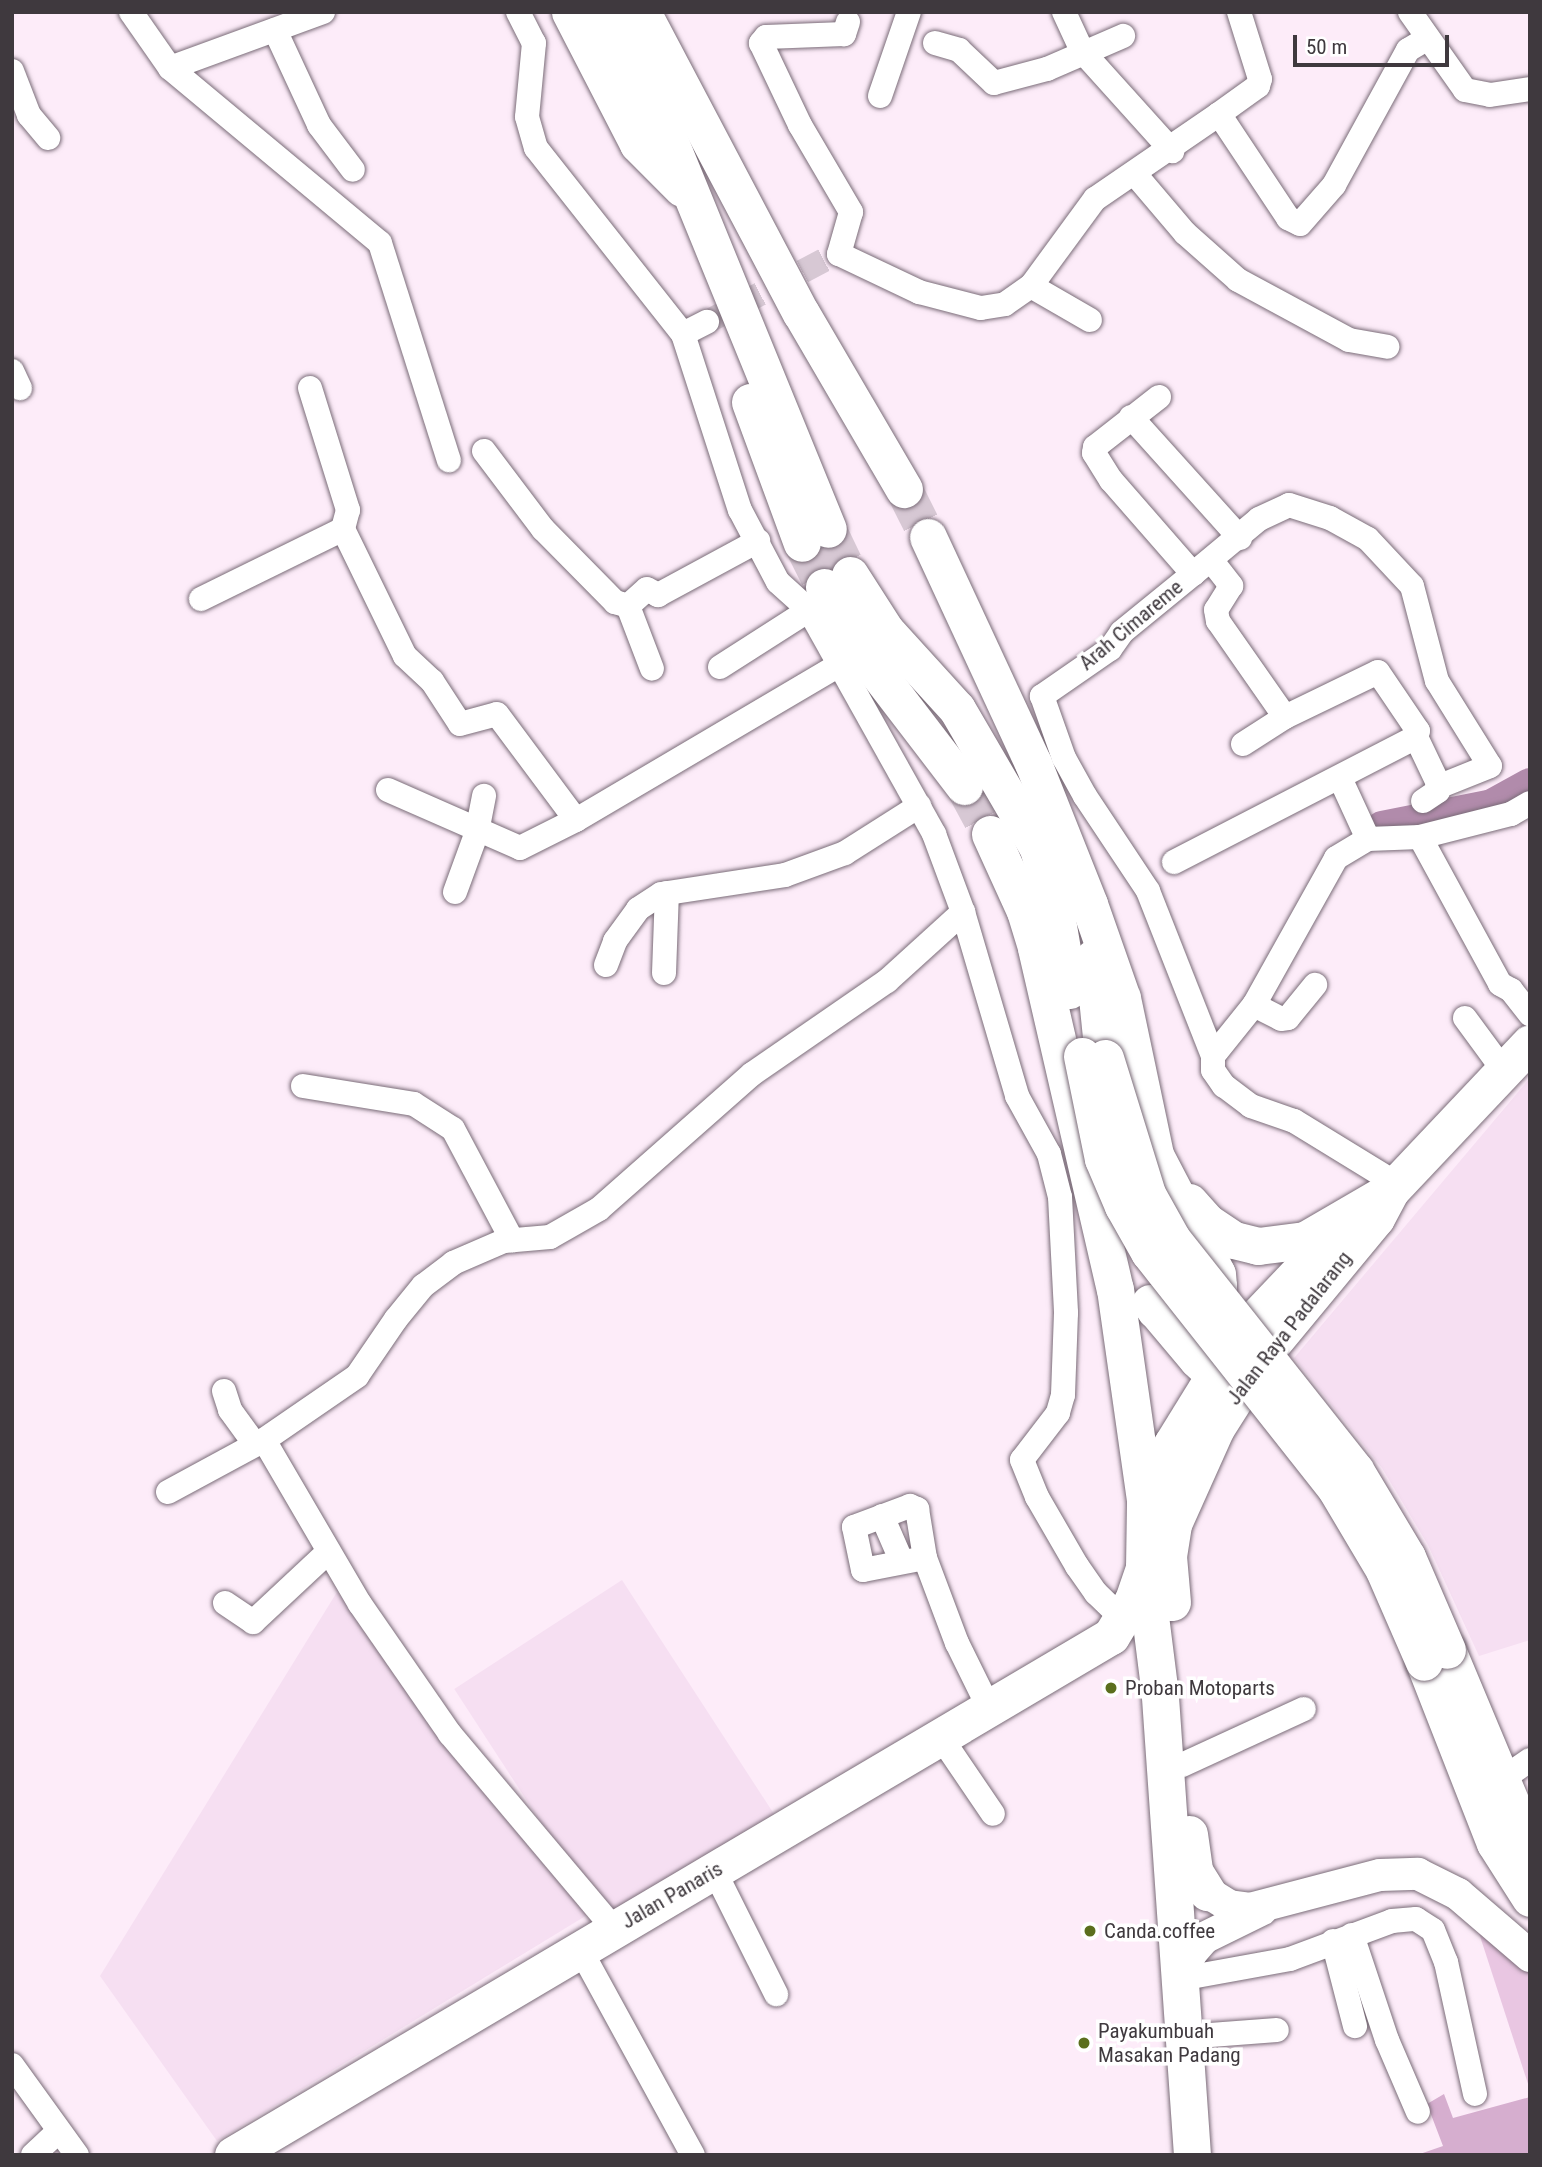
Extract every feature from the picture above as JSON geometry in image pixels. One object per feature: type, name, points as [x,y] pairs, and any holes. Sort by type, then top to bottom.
[{"type":"highway","points":[[570,12],[638,144],[697,204]]},
{"type":"highway","points":[[609,12],[643,76],[731,284],[739,361],[754,421],[815,536]]},
{"type":"highway","points":[[642,12],[801,313],[904,489]]},
{"type":"highway","points":[[928,537],[1033,763],[1088,904],[1122,998],[1161,1170],[1209,1256],[1218,1286],[1203,1310],[1182,1317],[1155,1310]]},
{"type":"highway","points":[[828,590],[870,663],[964,786]]},
{"type":"highway","points":[[828,590],[886,631],[957,709],[1038,849],[1092,1051],[1147,1194],[1172,1239],[1356,1470],[1407,1557],[1490,1831],[1530,1898]]},
{"type":"highway","points":[[990,834],[1025,911],[1074,1187],[1115,1289],[1145,1503]]},
{"type":"highway","points":[[1088,904],[1092,1051]]},
{"type":"highway","points":[[1207,1222],[1234,1240],[1258,1246],[1305,1240],[1380,1201],[1530,1043]]},
{"type":"highway","points":[[1161,1170],[1207,1222],[1290,1300]]},
{"type":"highway","points":[[1074,1187],[1155,1310],[1224,1384]]},
{"type":"highway","name":"Jalan Raya Padalarang","points":[[1192,2155],[1157,1670],[1144,1568],[1145,1503],[1172,1444],[1224,1384],[1290,1300],[1380,1201]]},
{"type":"highway","name":"Jalan Raya Padalarang","points":[[1207,1892],[1193,1865],[1182,1765],[1168,1556],[1181,1500],[1224,1384]]},
{"type":"highway","points":[[1144,1568],[1116,1627],[1136,1640],[1157,1670]]},
{"type":"highway","name":"Jalan Panaris","points":[[233,2155],[989,1709],[1116,1627]]},
{"type":"highway","points":[[1436,1656],[1530,1848]]},
{"type":"main road","points":[[1207,1892],[1222,1904],[1242,1909],[1390,1874],[1428,1877],[1458,1894],[1530,1956]]},
{"type":"main road","points":[[1180,1979],[1191,1953],[1212,1932],[1322,1890]]},
{"type":"street","points":[[131,12],[170,68],[380,243],[449,460]]},
{"type":"street","points":[[170,68],[323,12]]},
{"type":"street","points":[[518,12],[534,43],[527,117],[536,148],[682,334],[740,510],[778,582],[828,590]]},
{"type":"street","points":[[880,96],[909,12]]},
{"type":"street","points":[[1064,12],[1082,51],[1172,151]]},
{"type":"street","points":[[843,28],[783,38],[766,37],[762,48],[850,212],[839,254],[919,292],[981,308],[1005,304],[1031,286],[1066,243],[1082,213],[1135,173],[1172,151],[1258,86],[1259,79],[1239,12]]},
{"type":"street","points":[[1410,12],[1426,39],[1441,52],[1465,90],[1490,95],[1530,89]]},
{"type":"street","points":[[275,30],[319,125],[353,170]]},
{"type":"street","points":[[934,43],[959,50],[994,83],[1046,69],[1082,51],[1123,36]]},
{"type":"street","points":[[1219,114],[1288,218],[1300,224],[1334,185],[1408,50],[1426,39]]},
{"type":"street","points":[[12,71],[29,115],[48,138]]},
{"type":"street","points":[[1135,173],[1185,233],[1238,280],[1349,340],[1387,347]]},
{"type":"street","points":[[1031,286],[1090,320]]},
{"type":"street","points":[[682,334],[707,322]]},
{"type":"street","points":[[310,388],[348,510],[344,529],[405,656],[432,681],[460,724],[497,714],[576,820]]},
{"type":"street","name":"Arah Cimareme","points":[[1159,397],[1095,447],[1096,461],[1202,567],[1122,632],[1110,649],[1042,696],[1064,758],[1084,796],[1148,891],[1213,1056]]},
{"type":"street","points":[[1131,417],[1240,538]]},
{"type":"street","points":[[484,451],[543,529],[606,593],[628,606],[652,669]]},
{"type":"street","points":[[1243,744],[1285,717],[1378,672],[1418,731],[1416,737],[1431,794],[1490,766],[1437,681],[1420,610],[1398,566],[1350,528],[1295,506],[1283,506],[1259,519],[1240,538],[1202,567],[1231,586],[1216,610],[1218,621],[1285,717]]},
{"type":"street","points":[[201,599],[344,529]]},
{"type":"street","points":[[628,606],[647,589],[658,594],[758,541]]},
{"type":"street","points":[[828,590],[839,664],[934,834],[963,912],[1017,1096],[1049,1154],[1074,1187],[1063,1395],[1058,1413],[1022,1460],[1037,1497],[1116,1627]]},
{"type":"street","points":[[720,667],[828,590]]},
{"type":"street","points":[[387,790],[477,832],[520,848],[576,820],[839,664]]},
{"type":"street","points":[[1174,862],[1416,737]]},
{"type":"street","points":[[1340,778],[1368,839]]},
{"type":"street","points":[[455,892],[477,832],[484,796]]},
{"type":"street","points":[[1380,1201],[1294,1121],[1251,1106],[1224,1086],[1213,1070],[1213,1056],[1254,1005],[1336,858],[1368,839],[1420,836],[1511,814],[1530,803]]},
{"type":"street","points":[[606,965],[615,941],[638,909],[667,893],[785,875],[845,853],[919,806]]},
{"type":"street","points":[[1420,836],[1500,984],[1511,990],[1530,1014]]},
{"type":"street","points":[[664,973],[667,893]]},
{"type":"street","points":[[168,1492],[259,1441],[357,1376],[423,1286],[467,1254],[512,1240],[550,1237],[599,1209],[752,1074],[887,981],[963,912]]},
{"type":"street","points":[[1254,1005],[1281,1019],[1288,1018],[1315,985]]},
{"type":"street","points":[[1465,1018],[1504,1071]]},
{"type":"street","points":[[303,1086],[414,1104],[453,1129],[512,1240]]},
{"type":"street","points":[[224,1391],[230,1410],[259,1441],[328,1552],[450,1734],[614,1929]]},
{"type":"street","points":[[915,1507],[913,1559],[868,1570],[860,1566],[853,1527],[915,1507]]},
{"type":"street","points":[[882,1516],[913,1559],[989,1709]]},
{"type":"street","points":[[225,1603],[253,1622],[328,1552]]},
{"type":"street","points":[[1487,1704],[1522,1765],[1530,1809]]},
{"type":"street","points":[[1182,1765],[1304,1709]]},
{"type":"street","points":[[940,1737],[993,1814]]},
{"type":"street","points":[[714,1870],[776,1994]]},
{"type":"street","points":[[1180,1979],[1290,1959],[1342,1938],[1407,1917],[1433,1930],[1459,2010],[1475,2094]]},
{"type":"street","points":[[1342,1938],[1356,2026]]},
{"type":"street","points":[[1342,1938],[1418,2112]]},
{"type":"street","points":[[580,1950],[693,2155]]},
{"type":"street","points":[[1184,2038],[1277,2030]]},
{"type":"street","points":[[12,2065],[77,2155]]},
{"type":"street","points":[[33,2155],[59,2132]]},
{"type":"shaded area","points":[[1530,1078],[1530,1640],[1479,1656],[1428,1545],[1382,1468],[1294,1358]]},
{"type":"shaded area","points":[[622,1580],[774,1815],[607,1924],[454,1689]]},
{"type":"shaded area","points":[[337,1592],[592,1912],[217,2141],[100,1976]]},
{"type":"shaded area","points":[[1478,1930],[1530,1974],[1530,2090]]},
{"type":"shaded area","points":[[1444,2094],[1453,2118],[1530,2097],[1530,2155],[1417,2155],[1443,2146],[1427,2104]]},
{"type":"waterway","points":[[1382,829],[1492,807],[1530,786]]},
{"type":"tunnel","points":[[707,322],[839,252]]},
{"type":"tunnel","points":[[904,489],[928,537]]},
{"type":"tunnel","points":[[828,529],[850,575]]},
{"type":"tunnel","points":[[802,543],[824,587]]},
{"type":"tunnel","points":[[964,786],[990,834]]},
{"type":"place","name":"Proban Motoparts","points":[[1111,1688]]},
{"type":"place","name":"Canda.coffee","points":[[1090,1931]]},
{"type":"place","name":"Payakumbuah Masakan Padang","points":[[1084,2043]]}]
